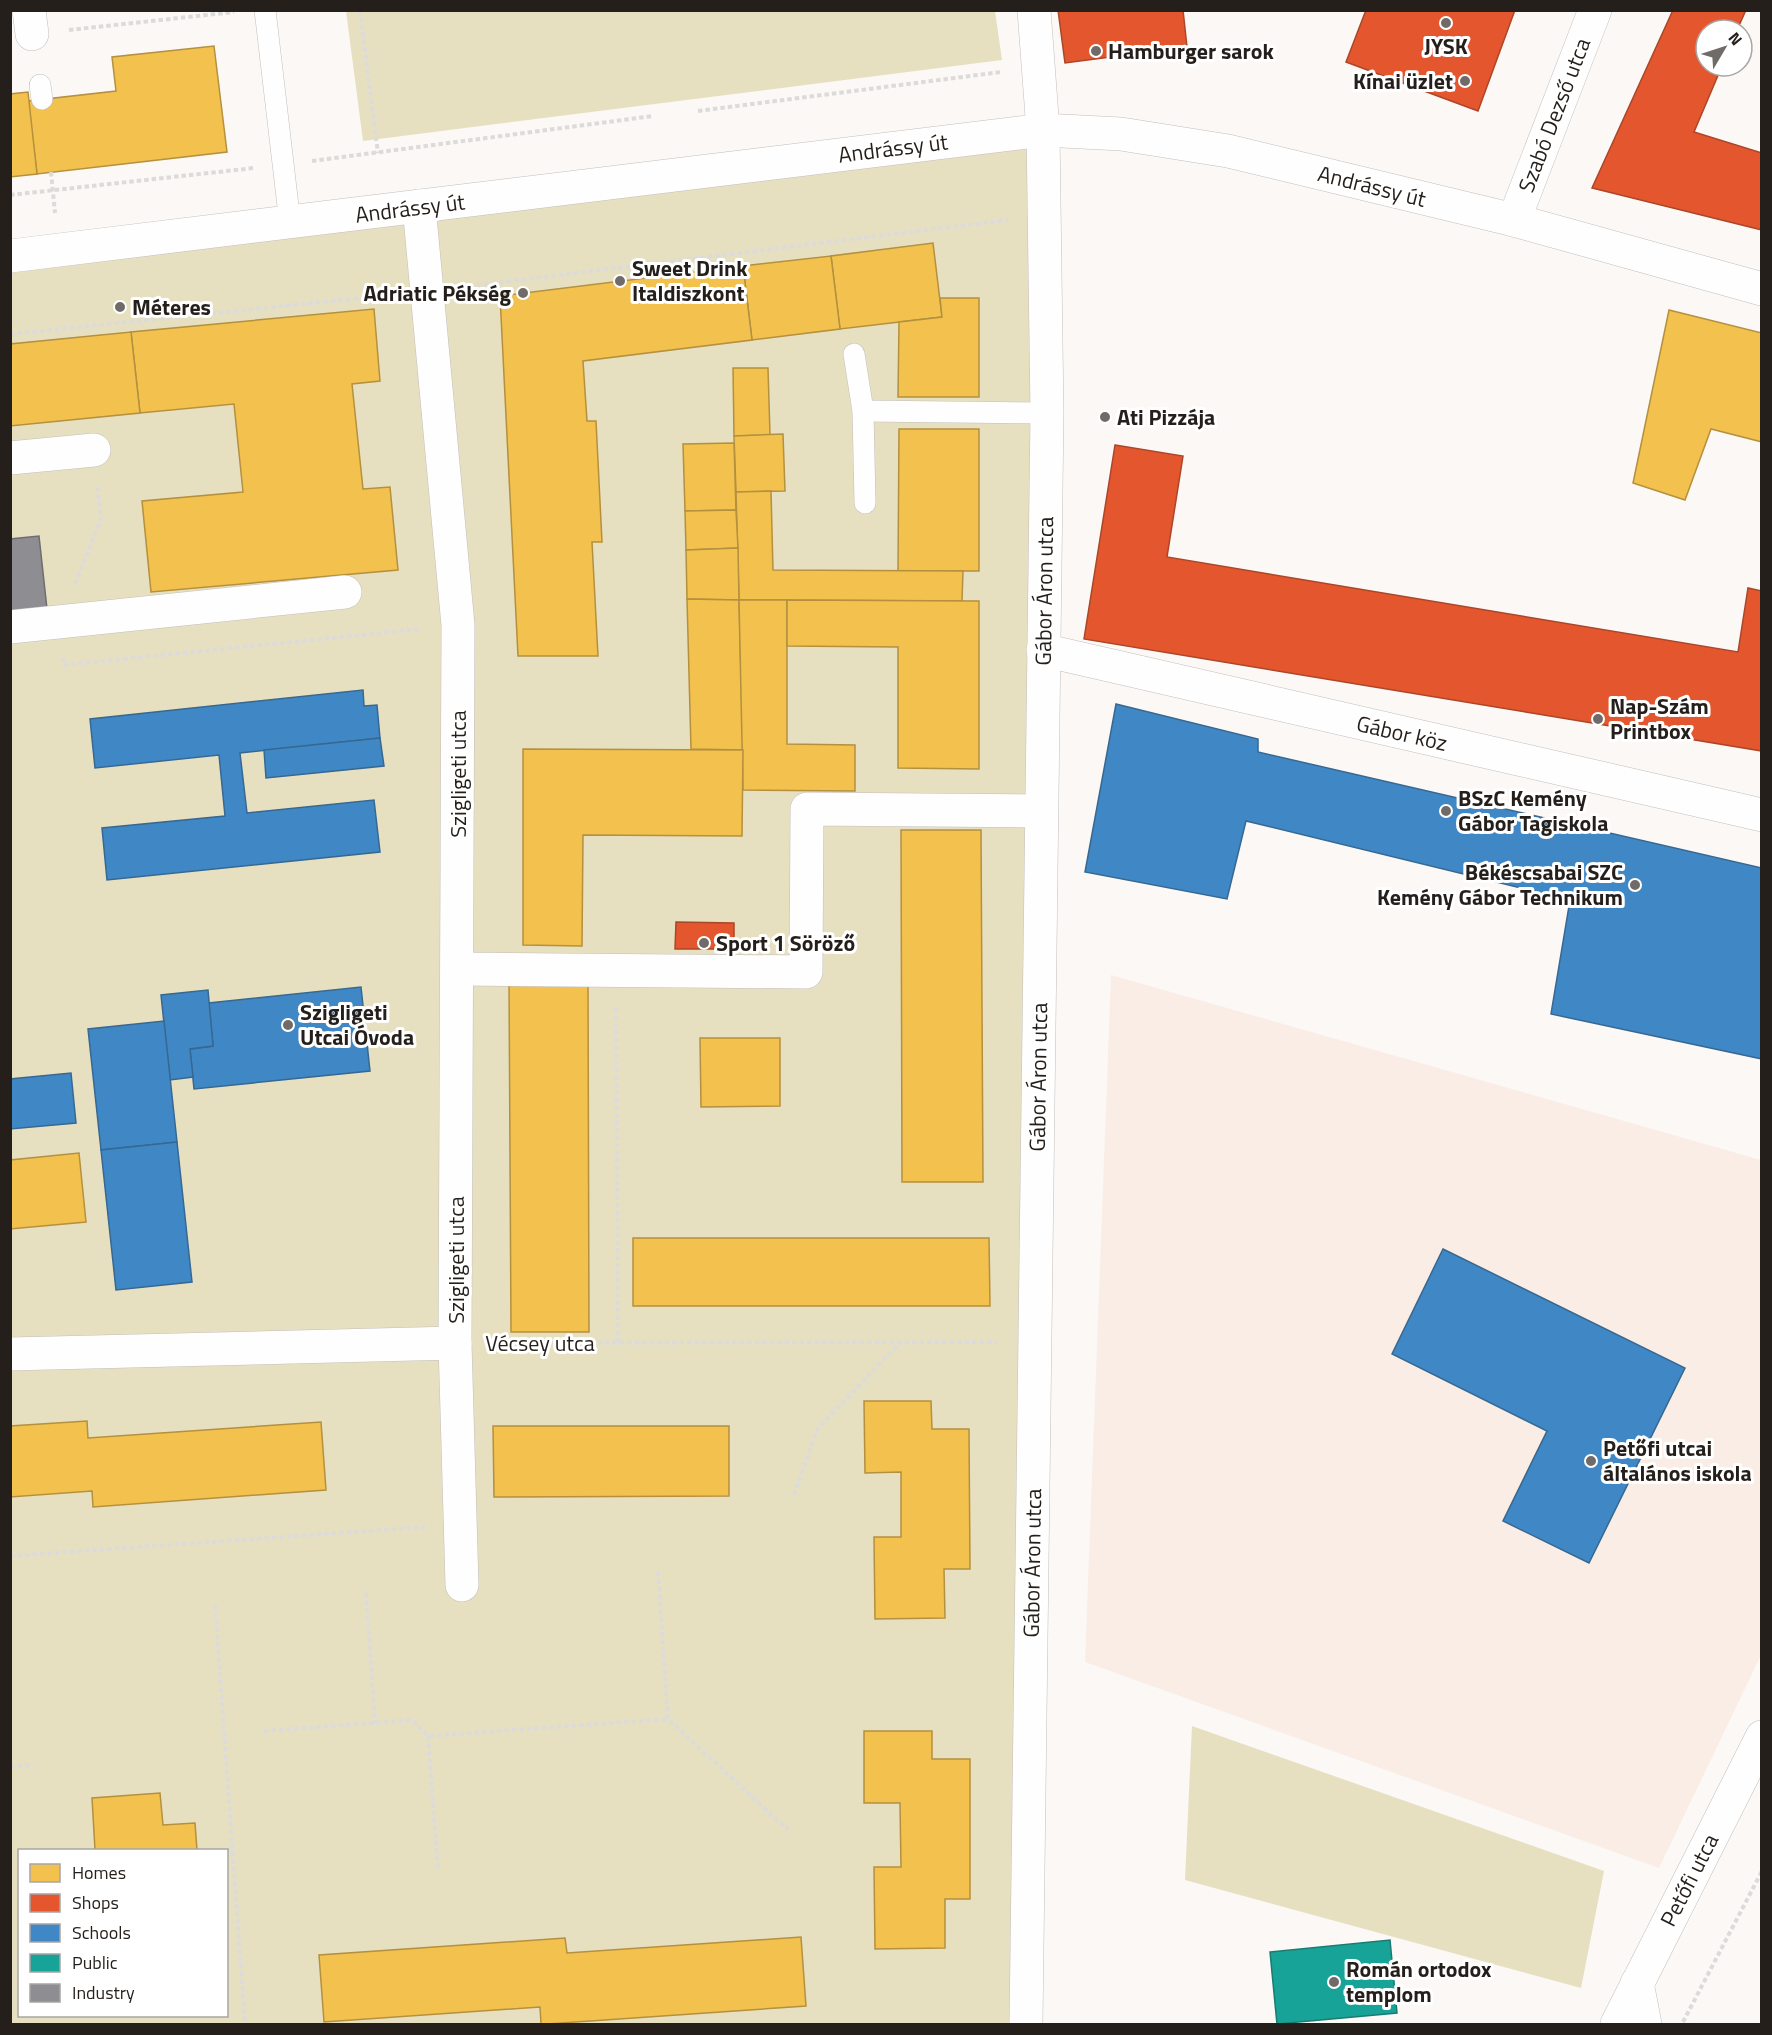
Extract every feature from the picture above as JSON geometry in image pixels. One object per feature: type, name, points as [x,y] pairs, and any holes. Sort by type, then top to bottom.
[{"type":"street","name":"Gábor Áron utca","points":[[1026,2025],[1047,413],[1043,130],[1034,10]]},
{"type":"street","name":"Szabó Dezső utca","points":[[1514,220],[1595,10]]},
{"type":"street","name":"Andrássy út","points":[[10,256],[1043,130],[1121,134],[1228,152],[1514,220],[1761,289]]},
{"type":"street","name":"Szigligeti utca","points":[[419,206],[458,625],[455,1343],[462,1586]]},
{"type":"street","points":[[10,458],[94,450]]},
{"type":"street","points":[[10,627],[345,592]]},
{"type":"street","name":"Gábor köz","points":[[1043,650],[1761,815]]},
{"type":"street","points":[[458,969],[806,972],[807,809],[1041,811]]},
{"type":"street","name":"Vécsey utca","points":[[10,1354],[455,1343]]},
{"type":"street","name":"Petőfi utca","points":[[1617,2025],[1761,1737]]},
{"type":"street","points":[[1637,1983],[1645,2025]]},
{"type":"lane","points":[[265,10],[290,223]]},
{"type":"lane","points":[[854,354],[863,411],[865,502]]},
{"type":"lane","points":[[863,411],[1047,413]]},
{"type":"path","points":[[31,22],[244,10]]},
{"type":"path","points":[[360,10],[378,153]]},
{"type":"path","points":[[698,111],[1006,72]]},
{"type":"path","points":[[10,195],[284,165],[653,116]]},
{"type":"path","points":[[10,334],[427,291],[1011,219]]},
{"type":"path","points":[[94,450],[101,519],[59,622],[64,665],[458,625]]},
{"type":"path","points":[[616,970],[618,1343]]},
{"type":"path","name":"Vécsey utca","points":[[455,1343],[1035,1343]]},
{"type":"path","points":[[794,1495],[818,1428],[900,1343]]},
{"type":"path","points":[[10,1556],[429,1527]]},
{"type":"path","points":[[658,1572],[668,1719],[788,1830]]},
{"type":"path","points":[[366,1593],[375,1723]]},
{"type":"path","points":[[214,1605],[245,2025]]},
{"type":"path","points":[[428,1736],[668,1719]]},
{"type":"path","points":[[264,1731],[412,1720],[428,1736],[438,1871]]},
{"type":"path","points":[[10,1766],[33,1765]]},
{"type":"path","points":[[1682,2025],[1761,1871]]},
{"type":"shaded area","points":[[346,11],[995,11],[1002,60],[363,141]]},
{"type":"shaded area","points":[[1039,146],[1020,2024],[11,2024],[10,263]]},
{"type":"shaded area","points":[[1111,975],[1761,1160],[1761,1655],[1659,1868],[1085,1662]]},
{"type":"shaded area","points":[[1192,1726],[1604,1871],[1581,1988],[1185,1880]]},
{"type":"building: Homes","points":[[214,46],[227,152],[37,174],[28,101],[116,91],[112,57]]},
{"type":"building: Homes","points":[[28,92],[37,174],[10,177],[10,94]]},
{"type":"building: Homes","points":[[933,243],[942,317],[840,329],[831,256]]},
{"type":"building: Homes","points":[[831,256],[840,329],[752,340],[743,266]]},
{"type":"building: Homes","points":[[743,266],[752,340],[583,361],[587,421],[596,421],[602,542],[592,542],[598,656],[518,656],[500,296]]},
{"type":"building: Homes","points":[[940,298],[979,298],[979,397],[898,397],[899,322],[942,317]]},
{"type":"building: Homes","points":[[374,309],[380,381],[352,384],[363,489],[390,487],[398,570],[151,592],[142,501],[243,492],[234,404],[140,413],[131,332]]},
{"type":"building: Homes","points":[[1669,310],[1762,333],[1762,442],[1711,429],[1685,500],[1633,483]]},
{"type":"building: Homes","points":[[131,332],[140,413],[10,426],[10,344]]},
{"type":"building: Homes","points":[[733,368],[768,368],[770,435],[734,436]]},
{"type":"building: Homes","points":[[899,429],[979,429],[979,571],[898,571]]},
{"type":"building: Homes","points":[[783,434],[785,491],[736,492],[734,436]]},
{"type":"building: Homes","points":[[734,443],[736,510],[685,511],[683,444]]},
{"type":"building: Homes","points":[[771,491],[773,570],[963,571],[962,601],[739,600],[736,492]]},
{"type":"building: Homes","points":[[736,510],[738,548],[686,550],[685,511]]},
{"type":"building: Homes","points":[[738,548],[739,600],[687,599],[686,550]]},
{"type":"building: Homes","points":[[687,599],[739,600],[743,750],[691,749]]},
{"type":"building: Homes","points":[[739,600],[787,600],[787,744],[855,745],[855,791],[743,790]]},
{"type":"building: Homes","points":[[787,600],[979,601],[979,769],[898,768],[898,647],[787,646]]},
{"type":"building: Homes","points":[[523,749],[743,750],[742,836],[583,835],[582,946],[523,945]]},
{"type":"building: Homes","points":[[901,830],[981,830],[983,1182],[902,1182]]},
{"type":"building: Homes","points":[[509,980],[588,980],[589,1332],[511,1332]]},
{"type":"building: Homes","points":[[700,1038],[780,1038],[780,1106],[701,1107]]},
{"type":"building: Homes","points":[[79,1153],[86,1222],[10,1229],[10,1160]]},
{"type":"building: Homes","points":[[633,1238],[989,1238],[990,1306],[633,1306]]},
{"type":"building: Homes","points":[[864,1401],[931,1401],[932,1429],[969,1429],[970,1569],[944,1569],[945,1618],[875,1619],[874,1537],[901,1537],[901,1472],[865,1473]]},
{"type":"building: Homes","points":[[87,1421],[88,1438],[321,1422],[326,1490],[93,1507],[92,1491],[10,1497],[10,1426]]},
{"type":"building: Homes","points":[[493,1426],[729,1426],[729,1496],[494,1497]]},
{"type":"building: Homes","points":[[864,1731],[932,1731],[932,1759],[970,1759],[970,1899],[945,1899],[945,1948],[875,1949],[874,1867],[901,1867],[900,1803],[864,1803]]},
{"type":"building: Homes","points":[[160,1793],[163,1825],[195,1823],[197,1849],[95,1849],[92,1798]]},
{"type":"building: Homes","points":[[801,1937],[806,2006],[547,2024],[541,2024],[540,2007],[324,2022],[319,1955],[565,1938],[567,1953]]},
{"type":"building: Shops","points":[[1058,10],[1183,10],[1187,47],[1065,63]]},
{"type":"building: Shops","points":[[1366,10],[1515,10],[1478,111],[1346,62]]},
{"type":"building: Shops","points":[[1673,10],[1746,10],[1742,18],[1694,18],[1694,78],[1717,78],[1694,132],[1762,153],[1762,230],[1592,188]]},
{"type":"building: Shops","points":[[1115,445],[1183,456],[1167,557],[1738,652],[1748,588],[1762,591],[1762,751],[1084,639]]},
{"type":"building: Shops","points":[[676,922],[734,923],[734,949],[675,949]]},
{"type":"building: Schools","points":[[363,690],[364,706],[377,705],[380,738],[240,753],[247,813],[374,800],[380,852],[107,880],[102,828],[225,816],[219,755],[95,768],[90,719]]},
{"type":"building: Schools","name":"Békéscsabai SZC Kemény Gábor Technikum","points":[[1116,704],[1258,739],[1258,752],[1762,868],[1762,1059],[1551,1014],[1570,900],[1246,821],[1227,899],[1085,872]]},
{"type":"building: Schools","points":[[380,738],[384,766],[266,778],[264,750]]},
{"type":"building: Schools","name":"Szigligeti Utcai Óvoda","points":[[361,987],[370,1071],[194,1089],[190,1049],[213,1046],[209,1003]]},
{"type":"building: Schools","points":[[208,990],[213,1046],[190,1049],[193,1077],[170,1080],[161,995]]},
{"type":"building: Schools","points":[[164,1021],[177,1142],[101,1150],[88,1029]]},
{"type":"building: Schools","points":[[71,1073],[76,1123],[10,1129],[10,1079]]},
{"type":"building: Schools","points":[[177,1142],[192,1282],[116,1290],[101,1150]]},
{"type":"building: Schools","points":[[1443,1249],[1685,1368],[1589,1563],[1503,1521],[1547,1431],[1392,1354]]},
{"type":"building: Public","name":"Román ortodox templom","points":[[1390,1940],[1397,2013],[1277,2024],[1270,1952]]},
{"type":"building: Industry","points":[[39,536],[48,618],[10,622],[10,539]]},
{"type":"place","name":"JYSK","points":[[1446,23]]},
{"type":"place","name":"Hamburger sarok","points":[[1096,51]]},
{"type":"place","name":"Kínai üzlet","points":[[1465,81]]},
{"type":"place","name":"Sweet Drink Italdiszkont","points":[[620,281]]},
{"type":"place","name":"Adriatic Pékség","points":[[523,293]]},
{"type":"place","name":"Méteres","points":[[120,307]]},
{"type":"place","name":"Ati Pizzája","points":[[1105,417]]},
{"type":"place","name":"Nap-Szám Printbox","points":[[1598,719]]},
{"type":"place","name":"BSzC Kemény Gábor Tagiskola","points":[[1446,811]]},
{"type":"place","name":"Békéscsabai SZC Kemény Gábor Technikum","points":[[1635,885]]},
{"type":"place","name":"Sport 1 Söröző","points":[[704,943]]},
{"type":"place","name":"Szigligeti Utcai Óvoda","points":[[288,1025]]},
{"type":"place","name":"Petőfi utcai általános iskola","points":[[1591,1461]]},
{"type":"place","name":"Román ortodox templom","points":[[1334,1982]]}]
